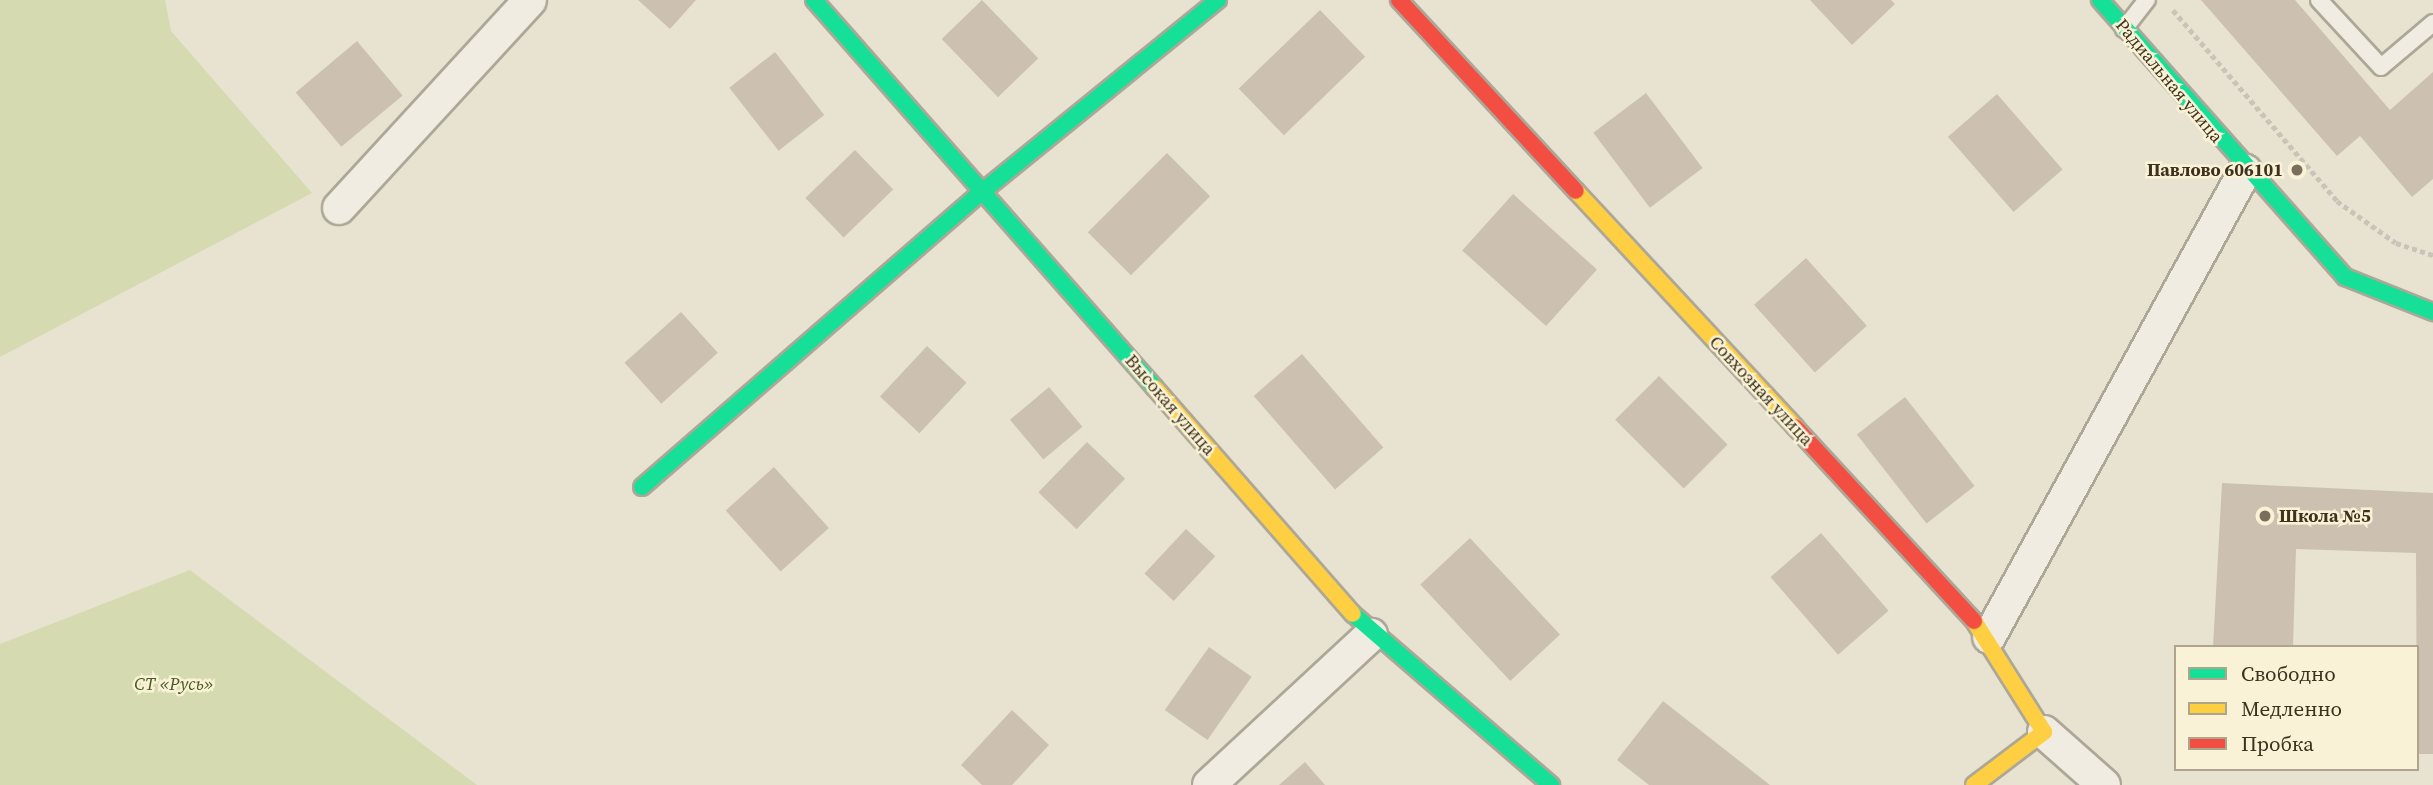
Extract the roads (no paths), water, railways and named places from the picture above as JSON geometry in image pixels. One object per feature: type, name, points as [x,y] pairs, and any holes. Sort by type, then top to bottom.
[{"type":"street","points":[[339,208],[530,0]]},
{"type":"street","name":"Высокая улица","points":[[814,0],[1371,635],[1551,785]]},
{"type":"street","points":[[642,487],[983,191],[1218,0]]},
{"type":"street","name":"Совхозная улица","points":[[1399,0],[1989,637],[2044,732]]},
{"type":"street","name":"Радиальная улица","points":[[2100,0],[2245,171],[2345,277],[2433,312]]},
{"type":"street","points":[[1989,637],[2245,171]]},
{"type":"street","points":[[1209,785],[1371,635]]},
{"type":"street","points":[[1974,785],[2044,732],[2104,785]]},
{"type":"lane","points":[[2124,29],[2147,0]]},
{"type":"lane","points":[[2319,0],[2381,67],[2433,23]]},
{"type":"place","name":"Павлово 606101","points":[[2297,170]]},
{"type":"place","name":"Школа №5","points":[[2265,516]]},
{"type":"park label","name":"СТ «Русь»","points":[[174,684]]}]
